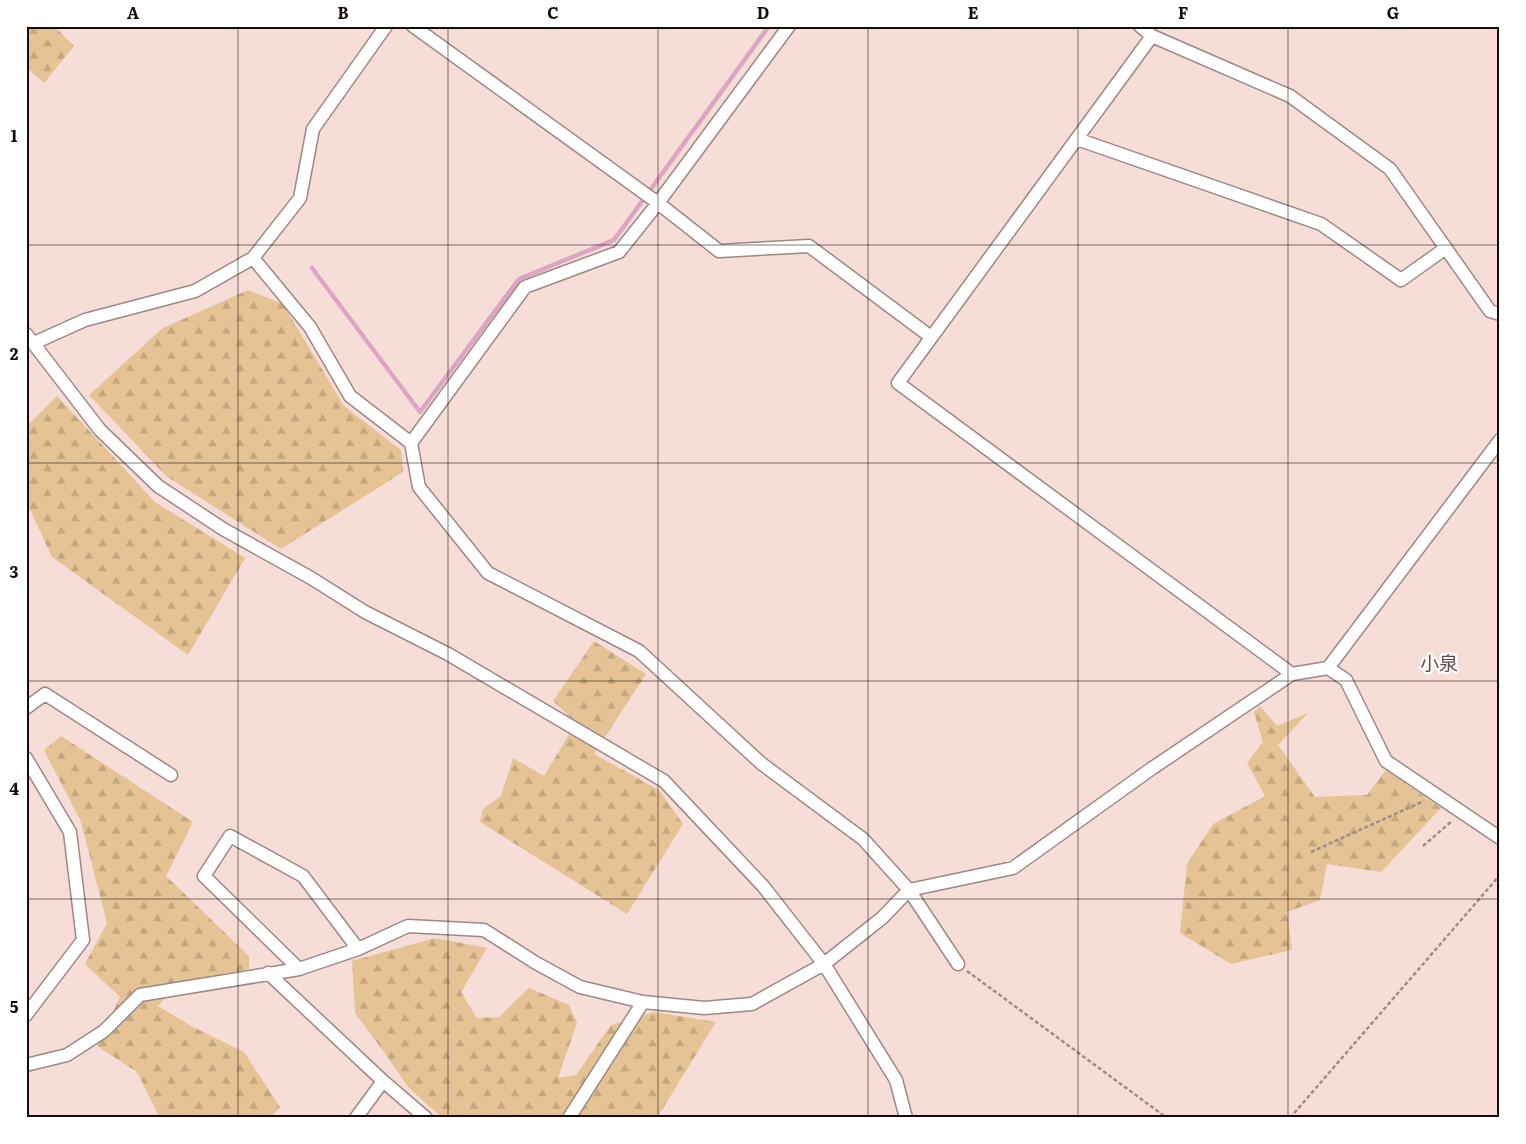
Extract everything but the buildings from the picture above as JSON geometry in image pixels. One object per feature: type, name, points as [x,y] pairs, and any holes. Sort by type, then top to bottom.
[{"type":"street","points":[[386,26],[313,128],[300,198],[253,258],[195,291],[85,320],[30,339],[100,430],[158,486],[223,529],[311,578],[365,612],[448,654],[664,781],[734,858],[763,886],[824,964],[896,1080],[906,1118]]},
{"type":"street","points":[[413,26],[658,203],[718,251],[809,246],[931,337]]},
{"type":"street","points":[[411,443],[525,286],[618,252],[658,203],[789,26]]},
{"type":"street","points":[[1140,26],[1152,36],[1290,96],[1390,169],[1490,311],[1500,314]]},
{"type":"street","points":[[1152,36],[898,383],[1292,674]]},
{"type":"street","points":[[1076,139],[1321,224],[1401,280],[1446,248]]},
{"type":"street","points":[[253,258],[310,327],[350,396],[411,443],[419,487],[488,573],[639,651],[762,764],[863,838],[909,890],[958,964]]},
{"type":"street","points":[[1328,668],[1500,440]]},
{"type":"street","points":[[26,1065],[67,1056],[104,1031],[140,995],[299,969],[358,949],[408,926],[484,930],[536,963],[580,987],[643,1002],[704,1008],[752,1004],[824,964],[882,918],[909,890],[1013,868],[1151,770],[1292,674],[1328,668],[1346,680],[1386,761],[1500,838]]},
{"type":"street","points":[[26,708],[45,694],[171,775]]},
{"type":"street","points":[[26,758],[70,832],[82,940],[26,1015]]},
{"type":"street","points":[[299,969],[204,876],[230,836],[303,876],[358,949]]},
{"type":"street","points":[[268,973],[383,1081],[426,1118]]},
{"type":"street","points":[[569,1118],[643,1002]]},
{"type":"street","points":[[356,1118],[383,1081]]},
{"type":"path","points":[[1311,852],[1436,795]]},
{"type":"path","points":[[1423,846],[1462,812]]},
{"type":"path","points":[[1290,1118],[1500,875]]},
{"type":"path","points":[[958,964],[1167,1118]]},
{"type":"green space","points":[[26,26],[54,26],[74,46],[44,83],[26,67]]},
{"type":"green space","points":[[248,290],[283,304],[344,406],[401,450],[403,472],[281,549],[166,476],[89,395],[163,328]]},
{"type":"green space","points":[[57,396],[155,502],[245,558],[188,655],[52,557],[26,501],[26,427]]},
{"type":"green space","points":[[594,641],[646,674],[594,754],[659,790],[683,824],[627,914],[480,822],[483,809],[501,796],[513,758],[544,776],[576,723],[553,701]]},
{"type":"green space","points":[[1260,706],[1277,726],[1308,713],[1278,745],[1315,797],[1367,795],[1386,770],[1441,808],[1381,872],[1327,864],[1320,900],[1287,912],[1292,950],[1231,964],[1180,933],[1187,864],[1213,824],[1265,796],[1247,763],[1263,742],[1254,712]]},
{"type":"green space","points":[[61,736],[193,822],[166,876],[249,956],[249,969],[180,982],[158,1006],[191,1026],[244,1052],[280,1107],[270,1118],[160,1118],[137,1072],[97,1046],[120,997],[85,964],[107,923],[81,822],[44,750]]},
{"type":"green space","points":[[435,938],[487,948],[461,992],[477,1018],[499,1017],[529,988],[569,1005],[577,1023],[558,1078],[576,1075],[611,1025],[654,1012],[716,1022],[657,1118],[442,1118],[408,1087],[355,1013],[352,961]]},
{"type":"waterway","points":[[312,268],[420,412],[519,279],[614,240],[769,26]]},
{"type":"district","name":"小泉","points":[[1439,663]]}]
